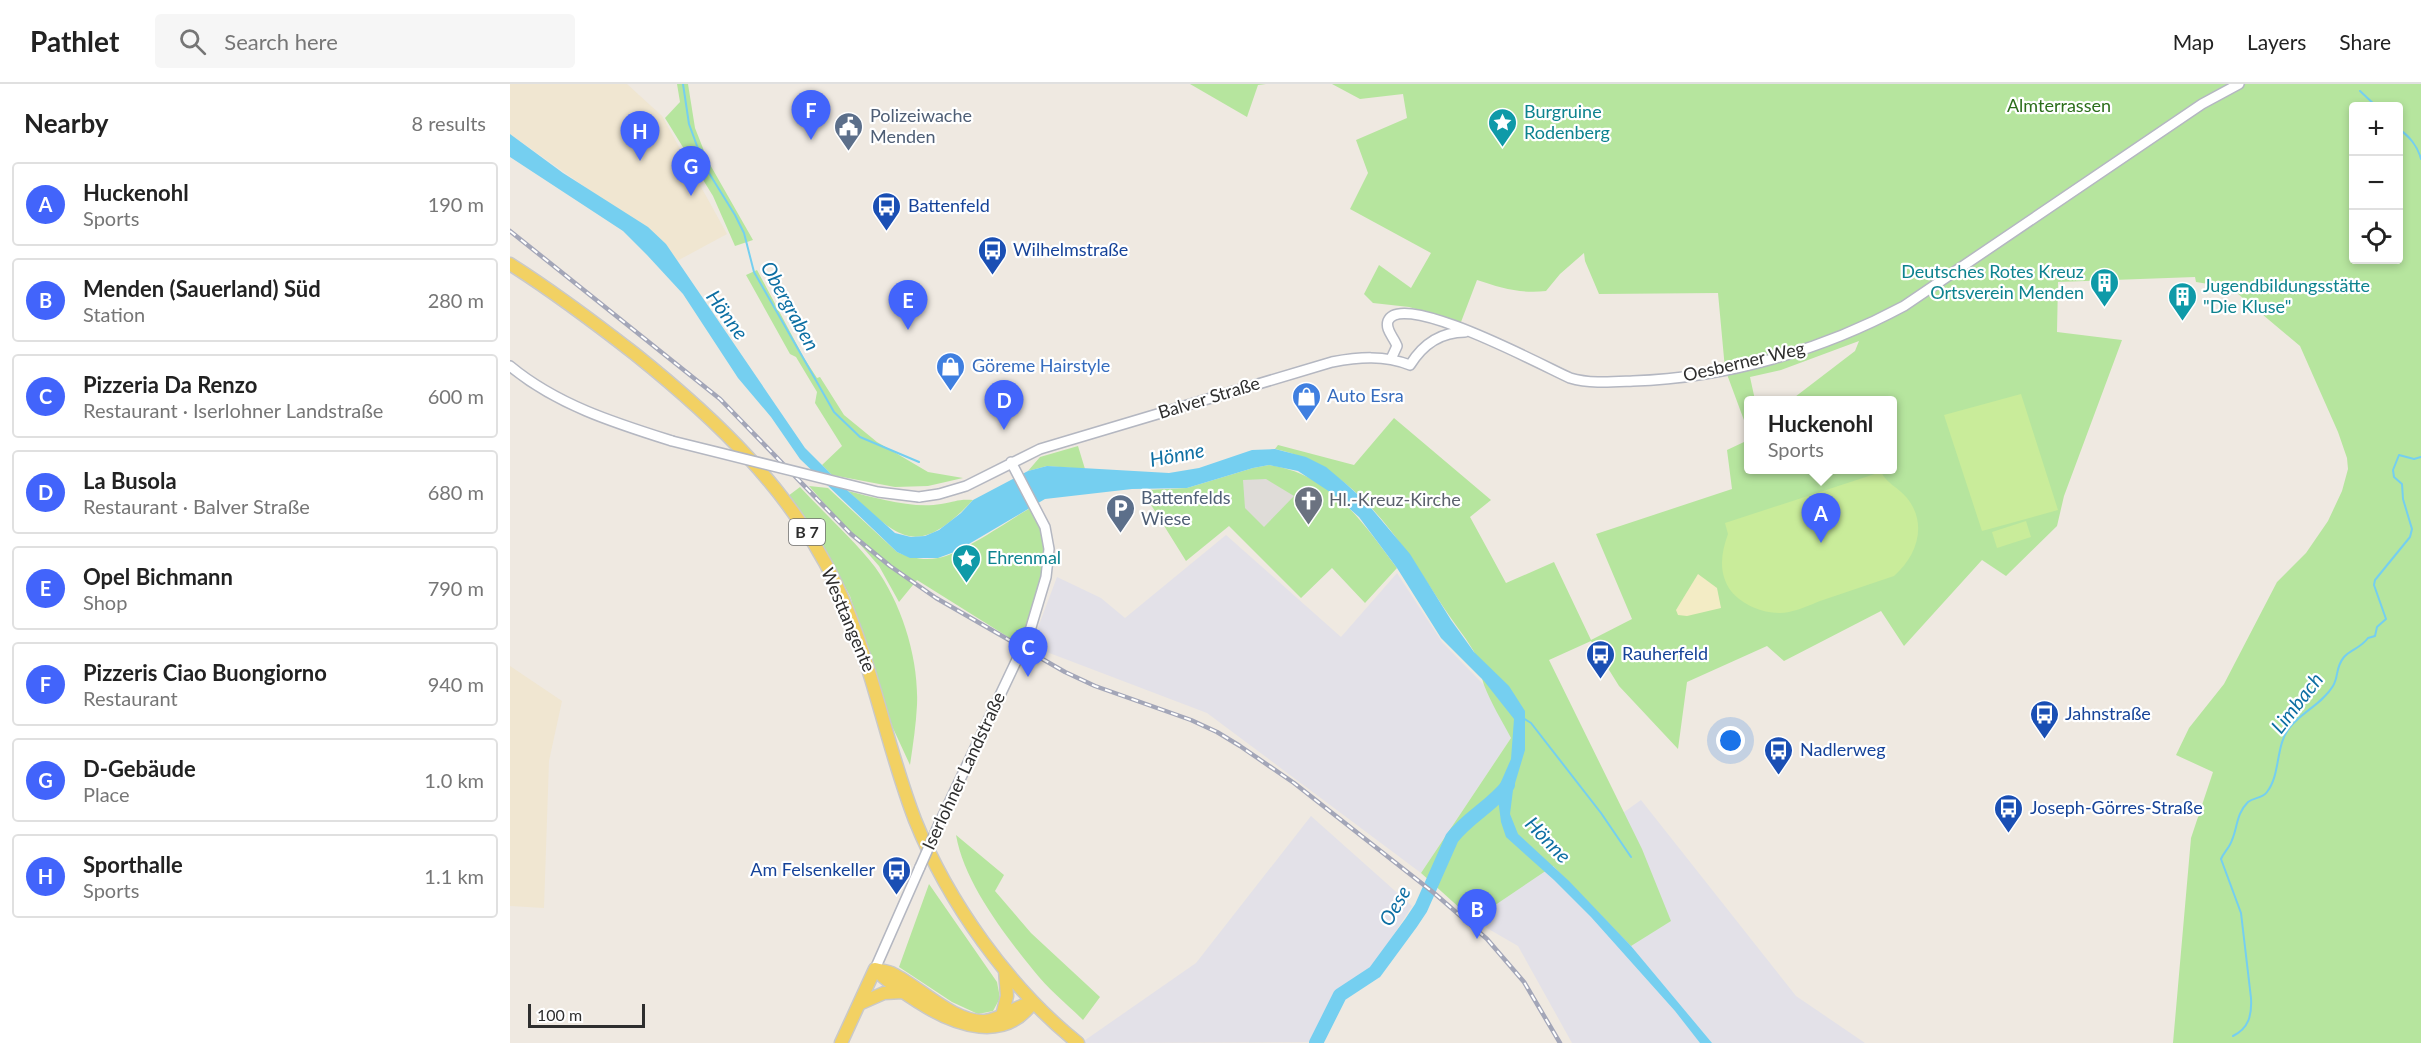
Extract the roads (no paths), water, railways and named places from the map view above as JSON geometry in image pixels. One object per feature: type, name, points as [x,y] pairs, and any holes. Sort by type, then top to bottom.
[{"type":"main road","name":"Westtangente","points":[[510,264],[588,317],[689,399],[744,450],[802,524],[836,583],[860,639],[905,790],[922,834],[963,911],[1004,969],[1033,1002],[1078,1043]]},
{"type":"main road","points":[[875,969],[887,982],[955,1024],[987,1031],[1016,1021],[1026,1014],[1033,1002]]},
{"type":"main road","points":[[875,969],[892,973],[948,1010],[974,1020],[984,1021],[1002,1016],[1020,1005],[1033,1002]]},
{"type":"main road","name":"Iserlohner Landstraße","points":[[841,1043],[875,969]]},
{"type":"main road","points":[[1002,1016],[1008,985],[1004,969]]},
{"type":"main road","points":[[859,1004],[884,993],[903,992]]},
{"type":"street","name":"Oesberner Weg","points":[[1391,359],[1396,346],[1388,331],[1388,321],[1392,315],[1405,312],[1436,319],[1473,332],[1558,373],[1581,381],[1667,379],[1736,368],[1799,351],[1875,322],[1904,306],[2202,104],[2239,84]]},
{"type":"street","name":"Balver Straße","points":[[510,366],[537,386],[609,421],[672,441],[878,492],[906,496],[939,494],[966,486],[1011,462],[1048,447],[1301,371],[1360,358],[1391,359],[1410,365],[1419,352],[1436,338],[1452,332],[1473,332]]},
{"type":"street","name":"Iserlohner Landstraße","points":[[875,969],[939,825],[1029,634],[1043,591],[1049,549],[1045,527],[1011,462]]},
{"type":"water","points":[[510,134],[563,173],[648,227],[666,244],[805,448],[895,533],[911,537],[925,536],[939,530],[961,513],[973,500],[1028,471],[1047,466],[1169,473],[1199,468],[1252,450],[1275,449],[1306,457],[1326,467],[1366,502],[1410,554],[1474,652],[1509,686],[1525,711],[1525,750],[1513,790],[1510,814],[1518,834],[1569,881],[1631,946],[1712,1043],[1700,1043],[1675,1011],[1591,917],[1506,837],[1501,822],[1497,791],[1511,759],[1514,719],[1484,681],[1441,638],[1397,568],[1359,517],[1333,494],[1298,471],[1269,465],[1187,488],[1132,489],[1045,499],[957,551],[938,558],[910,558],[897,552],[800,459],[771,417],[738,378],[683,294],[647,255],[623,231],[510,157]]},
{"type":"waterway","name":"Obergraben","points":[[683,84],[689,124],[704,165],[744,233],[754,272],[834,412],[860,437],[919,462]]},
{"type":"waterway","name":"Limbach","points":[[2360,91],[2372,102]]},
{"type":"waterway","name":"Limbach","points":[[2403,133],[2413,142],[2421,159]]},
{"type":"waterway","name":"Limbach","points":[[2233,1036],[2246,1025],[2251,1010],[2251,998],[2241,913],[2221,859],[2231,843],[2244,807],[2250,800],[2265,794],[2271,785],[2285,734],[2328,692],[2335,682],[2339,665],[2344,657],[2368,638],[2375,636],[2377,627],[2386,619],[2374,585],[2375,580],[2410,537],[2412,529],[2403,499],[2402,484],[2394,477],[2393,470],[2399,455],[2414,459],[2421,457]]},
{"type":"waterway","points":[[1523,718],[1531,723],[1601,813],[1631,857]]},
{"type":"waterway","name":"Oese","points":[[1316,1043],[1340,995],[1375,972],[1421,908],[1452,838],[1508,785]]},
{"type":"railway","points":[[510,231],[720,399],[851,534],[890,566],[936,598],[1065,672],[1095,686],[1191,720],[1217,732],[1294,783],[1434,893],[1487,939],[1524,982],[1560,1043]]},
{"type":"place","name":"Pizzeris Ciao Buongiorno","points":[[811,140]]},
{"type":"place","name":"Burgruine Rodenberg","points":[[1503,148]]},
{"type":"place","name":"Polizeiwache Menden","points":[[849,152]]},
{"type":"place","name":"Sporthalle","points":[[640,161]]},
{"type":"place","name":"D-Gebäude","points":[[691,196]]},
{"type":"place","name":"Battenfeld","points":[[887,232]]},
{"type":"place","name":"Wilhelmstraße","points":[[992,276]]},
{"type":"place","name":"Deutsches Rotes Kreuz Ortsverein Menden","points":[[2105,308]]},
{"type":"place","name":"Jugendbildungsstätte \"Die Kluse\"","points":[[2182,322]]},
{"type":"place","name":"Opel Bichmann","points":[[908,330]]},
{"type":"place","name":"Göreme Hairstyle","points":[[951,392]]},
{"type":"place","name":"Auto Esra","points":[[1306,422]]},
{"type":"place","name":"La Busola","points":[[1004,430]]},
{"type":"place","name":"Hl.-Kreuz-Kirche","points":[[1308,526]]},
{"type":"place","name":"Battenfelds Wiese","points":[[1120,534]]},
{"type":"place","name":"Huckenohl","points":[[1821,543]]},
{"type":"place","name":"Ehrenmal","points":[[966,584]]},
{"type":"place","name":"Pizzeria Da Renzo","points":[[1028,677]]},
{"type":"place","name":"Rauherfeld","points":[[1601,680]]},
{"type":"place","name":"Jahnstraße","points":[[2044,740]]},
{"type":"place","name":"Nadlerweg","points":[[1779,776]]},
{"type":"place","name":"Joseph-Görres-Straße","points":[[2009,834]]},
{"type":"place","name":"Am Felsenkeller","points":[[896,896]]},
{"type":"place","name":"Menden (Sauerland) Süd","points":[[1477,939]]},
{"type":"park label","name":"Almterrassen","points":[[2059,106]]},
{"type":"water label","name":"Hönne","points":[[727,315]]},
{"type":"water label","name":"Hönne","points":[[1177,455]]},
{"type":"water label","name":"Hönne","points":[[1548,840]]}]
